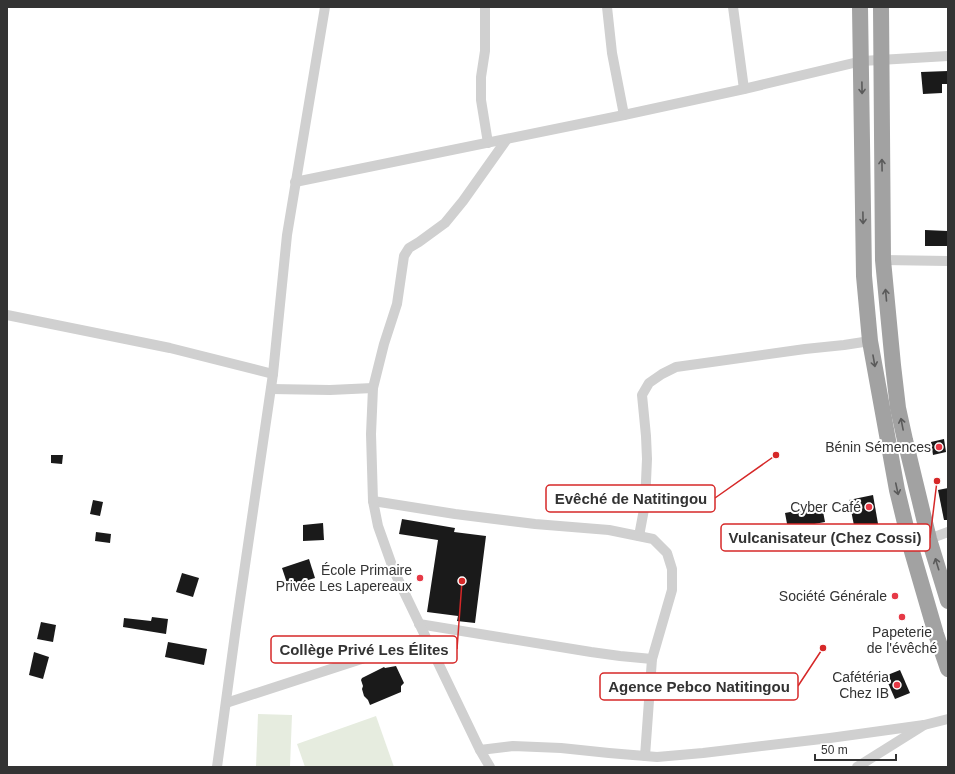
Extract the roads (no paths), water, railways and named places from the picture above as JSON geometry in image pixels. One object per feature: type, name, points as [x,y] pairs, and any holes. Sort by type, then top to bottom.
[{"type":"highway","points":[[860,7],[864,276],[870,341],[897,490],[911,548],[948,669]]},
{"type":"highway","points":[[881,7],[883,260],[892,365],[898,408],[905,440],[929,539],[948,601]]},
{"type":"street","points":[[217,767],[273,374],[287,235],[325,7]]},
{"type":"street","points":[[485,7],[485,51],[481,76],[481,100],[488,143]]},
{"type":"street","points":[[607,7],[612,53],[624,115]]},
{"type":"street","points":[[733,7],[744,89]]},
{"type":"street","points":[[295,182],[624,115],[862,61],[948,56]]},
{"type":"street","points":[[490,767],[480,750],[394,571],[378,526],[372,501],[371,434],[373,388],[384,344],[397,304],[404,256],[409,248],[420,242],[445,223],[463,201],[507,139]]},
{"type":"street","points":[[883,260],[948,261]]},
{"type":"street","points":[[7,315],[170,348],[273,374]]},
{"type":"street","points":[[639,536],[645,504],[647,459],[642,395],[650,382],[676,367],[870,341]]},
{"type":"street","points":[[271,389],[330,390],[373,388]]},
{"type":"street","points":[[372,501],[484,518],[609,530],[653,539],[667,553],[672,569],[672,590],[652,659],[645,756]]},
{"type":"street","points":[[911,548],[948,532]]},
{"type":"street","points":[[419,624],[591,652],[652,659]]},
{"type":"street","points":[[226,703],[426,638]]},
{"type":"street","points":[[480,750],[513,746],[561,748],[645,756],[703,753],[924,725],[948,719]]},
{"type":"street","points":[[857,767],[924,725]]},
{"type":"place","name":"Bénin Sémences","points":[[939,447]]},
{"type":"place","name":"Evêché de Natitingou","points":[[776,455]]},
{"type":"place","name":"Vulcanisateur (Chez Cossi)","points":[[937,481]]},
{"type":"place","name":"Cyber Café","points":[[869,507]]},
{"type":"place","name":"École Primaire Privée Les Lapereaux","points":[[420,578]]},
{"type":"place","name":"Collège Privé Les Élites","points":[[462,581]]},
{"type":"place","name":"Société Générale","points":[[895,596]]},
{"type":"place","name":"Papeterie de l'évêché","points":[[902,617]]},
{"type":"place","name":"Agence Pebco Natitingou","points":[[823,648]]},
{"type":"place","name":"Cafétéria Chez IB","points":[[897,685]]}]
